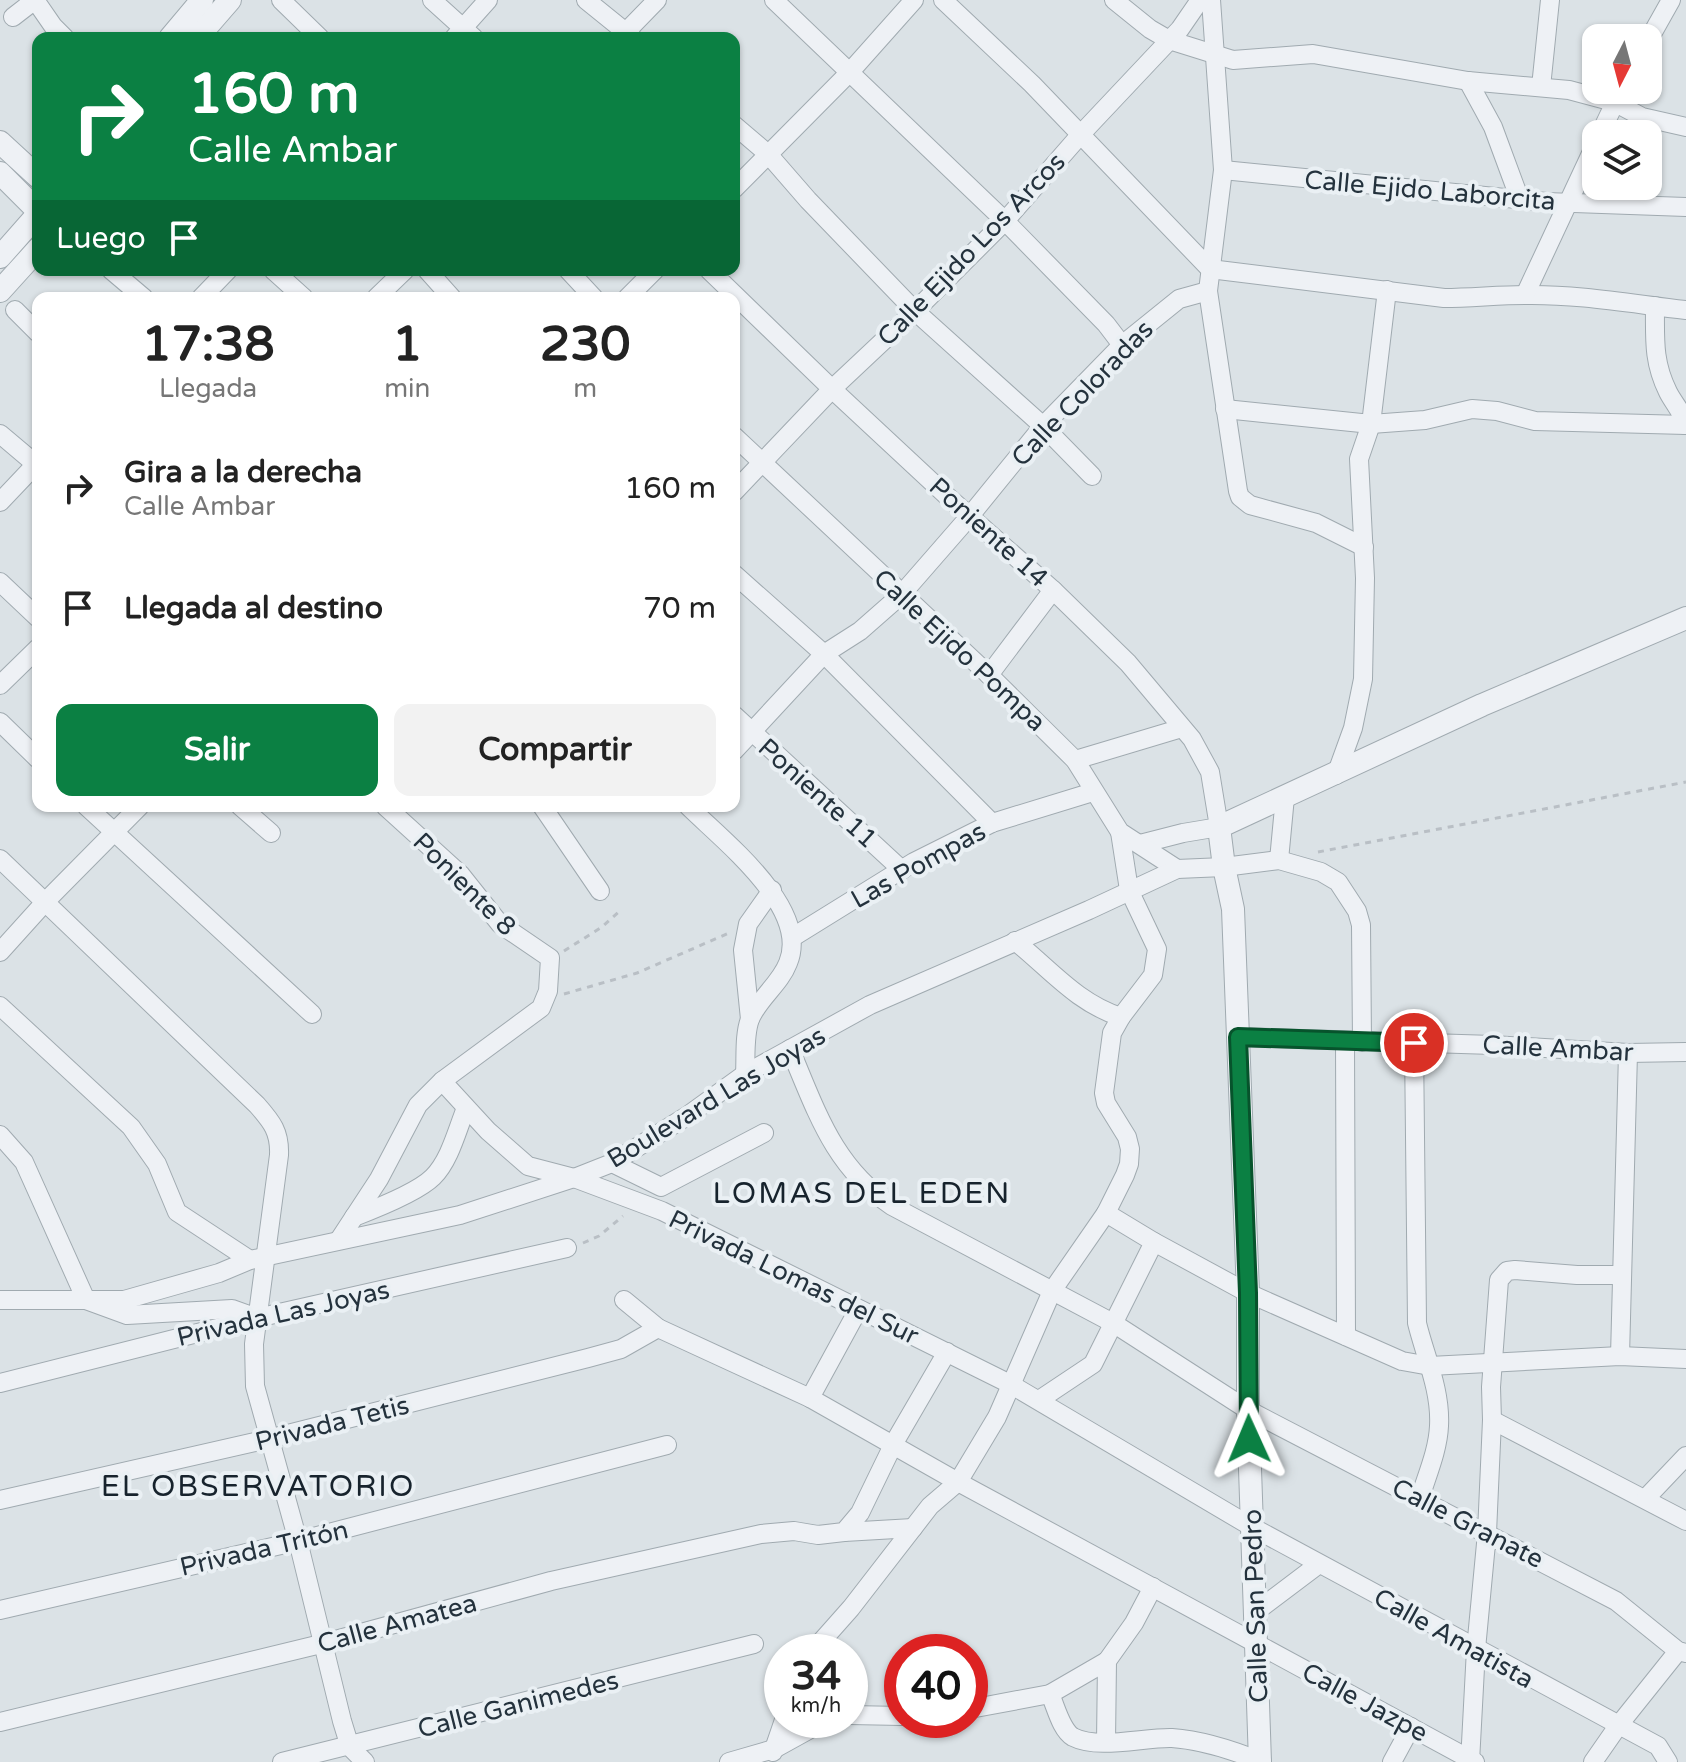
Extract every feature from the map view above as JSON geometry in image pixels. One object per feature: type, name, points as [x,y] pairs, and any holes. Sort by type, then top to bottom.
[{"type":"street","points":[[13,17],[35,0],[59,32]]},
{"type":"street","points":[[175,32],[202,0]]},
{"type":"street","points":[[202,32],[230,0]]},
{"type":"street","points":[[281,0],[314,32]]},
{"type":"street","points":[[432,0],[461,32]]},
{"type":"street","points":[[466,32],[488,0]]},
{"type":"street","points":[[586,0],[622,32]]},
{"type":"street","points":[[629,32],[657,0]]},
{"type":"street","points":[[774,0],[1005,221],[1106,324],[1122,345]]},
{"type":"street","points":[[740,183],[849,73],[914,0]]},
{"type":"street","points":[[943,0],[1081,134],[1210,269],[1444,298],[1525,295],[1599,299],[1686,310]]},
{"type":"street","points":[[1114,0],[1169,40],[1233,60],[1313,54],[1468,81],[1582,93]]},
{"type":"street","name":"Calle Ejido Los Arcos","points":[[740,486],[832,389],[1005,221],[1169,40],[1200,0]]},
{"type":"street","points":[[1211,0],[1223,170],[1208,291],[1238,491],[1250,505],[1316,523],[1364,547]]},
{"type":"street","points":[[1541,87],[1550,0]]},
{"type":"street","points":[[1658,24],[1671,0]]},
{"type":"street","points":[[1468,81],[1493,127],[1520,200]]},
{"type":"street","points":[[1627,104],[1642,117],[1686,127]]},
{"type":"street","points":[[740,130],[768,154],[915,311],[1043,426],[1092,476]]},
{"type":"street","points":[[0,142],[32,171]]},
{"type":"street","name":"Calle Ejido Laborcita","points":[[1223,170],[1520,200],[1686,207]]},
{"type":"street","points":[[0,173],[32,206]]},
{"type":"street","points":[[1525,295],[1582,175]]},
{"type":"street","points":[[0,257],[32,219]]},
{"type":"street","points":[[0,291],[32,256]]},
{"type":"street","points":[[118,276],[137,292]]},
{"type":"street","points":[[207,292],[222,276]]},
{"type":"street","points":[[280,276],[297,292]]},
{"type":"street","points":[[382,292],[399,276]]},
{"type":"street","points":[[432,276],[447,292]]},
{"type":"street","points":[[574,276],[588,292]]},
{"type":"street","points":[[633,292],[649,276]]},
{"type":"street","name":"Poniente 14","points":[[715,276],[732,292]]},
{"type":"street","points":[[1336,775],[1353,728],[1363,679],[1364,547],[1359,459],[1371,424],[1387,290]]},
{"type":"street","name":"Calle Coloradas","points":[[740,744],[824,654],[853,636],[901,595],[1043,426],[1122,345],[1179,299],[1208,291]]},
{"type":"street","name":"Poniente 14","points":[[740,300],[1128,663],[1192,739],[1210,772],[1219,827]]},
{"type":"street","points":[[1225,409],[1371,424],[1425,420],[1472,409],[1497,411],[1535,421],[1686,425],[1684,416],[1669,395],[1655,360],[1655,306]]},
{"type":"street","points":[[15,310],[32,327]]},
{"type":"street","points":[[0,434],[32,460]]},
{"type":"street","name":"Calle Ejido Pompa","points":[[740,442],[1075,760],[1120,832],[1177,869]]},
{"type":"street","points":[[0,502],[32,469]]},
{"type":"street","points":[[740,579],[824,654],[992,823]]},
{"type":"street","points":[[0,582],[32,612]]},
{"type":"street","points":[[989,675],[1053,590]]},
{"type":"street","points":[[1140,844],[1219,827],[1482,705],[1686,618]]},
{"type":"street","points":[[0,685],[32,654]]},
{"type":"street","name":"Poniente 11","points":[[740,721],[902,870]]},
{"type":"street","points":[[0,722],[32,753]]},
{"type":"street","points":[[1075,760],[1182,728]]},
{"type":"street","name":"Las Pompas","points":[[793,937],[902,870],[992,823],[1093,792]]},
{"type":"street","points":[[1279,860],[1285,797]]},
{"type":"street","points":[[92,812],[312,1014]]},
{"type":"street","points":[[0,952],[134,812]]},
{"type":"street","points":[[247,812],[271,833]]},
{"type":"street","name":"Poniente 8","points":[[393,812],[461,875],[500,924],[550,958]]},
{"type":"street","points":[[546,812],[600,891]]},
{"type":"street","points":[[694,812],[772,890],[793,937],[788,964],[750,1019]]},
{"type":"street","name":"Calle San Pedro","points":[[1219,827],[1233,909],[1261,1762]]},
{"type":"street","points":[[828,1634],[930,1506],[958,1482],[997,1417],[1052,1291],[1106,1213],[1129,1164],[1127,1137],[1106,1103],[1104,1093],[1112,1033],[1153,975],[1157,949],[1129,890],[1120,832]]},
{"type":"street","points":[[0,859],[271,1121],[280,1141],[270,1227],[258,1258],[257,1318],[252,1362],[255,1386],[350,1747],[365,1762]]},
{"type":"street","points":[[1177,869],[1279,860],[1321,872],[1338,882],[1357,911],[1363,946],[1354,1041],[1346,1336]]},
{"type":"street","name":"Boulevard Las Joyas","points":[[0,1300],[124,1300],[219,1273],[258,1258],[460,1215],[574,1178],[612,1163],[687,1116],[745,1074],[870,1005],[1177,869]]},
{"type":"street","points":[[745,1074],[750,1019],[743,950],[748,924],[772,890]]},
{"type":"street","points":[[1015,941],[1078,996],[1121,1017]]},
{"type":"street","points":[[339,1240],[379,1179],[418,1105],[442,1081],[533,1016],[545,1000],[550,958]]},
{"type":"street","points":[[0,1006],[131,1127],[157,1164],[177,1212],[258,1258]]},
{"type":"street","name":"Calle Ambar","points":[[1238,1037],[1628,1053],[1686,1052]]},
{"type":"street","points":[[1414,1043],[1417,1323],[1430,1366],[1439,1428],[1420,1498]]},
{"type":"street","name":"Calle Granate","points":[[790,1049],[833,1147],[871,1192],[1113,1323],[1248,1410],[1616,1601],[1682,1652]]},
{"type":"street","points":[[1620,1356],[1628,1053]]},
{"type":"street","name":"Privada Lomas del Sur","points":[[442,1081],[528,1166],[574,1178],[662,1211],[772,1263],[858,1310],[1039,1400]]},
{"type":"street","points":[[354,1217],[433,1177],[447,1155],[466,1108]]},
{"type":"street","points":[[637,1202],[764,1133]]},
{"type":"street","points":[[0,1135],[24,1162],[86,1300],[127,1315],[232,1309],[257,1318]]},
{"type":"street","points":[[612,1163],[661,1187]]},
{"type":"street","points":[[1106,1213],[1248,1293],[1402,1361],[1430,1366],[1620,1356],[1686,1359]]},
{"type":"street","points":[[270,1227],[295,1250]]},
{"type":"street","points":[[1039,1400],[1093,1364],[1154,1242]]},
{"type":"street","name":"Privada Las Joyas","points":[[0,1383],[257,1318],[567,1248]]},
{"type":"street","points":[[1472,1761],[1476,1649],[1487,1533],[1497,1287],[1507,1271],[1621,1275]]},
{"type":"street","name":"Calle Jazpe","points":[[624,1300],[658,1328],[810,1398],[958,1482],[1472,1761]]},
{"type":"street","points":[[810,1398],[858,1310]]},
{"type":"street","name":"Privada Tetis","points":[[0,1500],[268,1439],[621,1349],[658,1328]]},
{"type":"street","points":[[844,1532],[860,1513],[894,1443],[947,1352]]},
{"type":"street","name":"Calle Amatista","points":[[1039,1400],[1252,1527],[1618,1726],[1663,1754]]},
{"type":"street","points":[[1492,1420],[1686,1521]]},
{"type":"street","name":"Privada Tritón","points":[[0,1610],[298,1541],[667,1445]]},
{"type":"street","points":[[1646,1498],[1686,1456]]},
{"type":"street","name":"Calle Amatea","points":[[0,1722],[321,1644],[551,1581],[761,1534],[794,1531],[818,1535],[913,1528]]},
{"type":"street","points":[[1254,1613],[1319,1564]]},
{"type":"street","points":[[988,1706],[1050,1694],[1107,1661],[1134,1623],[1153,1587]]},
{"type":"street","name":"Calle Ganimedes","points":[[282,1762],[754,1644]]},
{"type":"street","points":[[1593,1762],[1618,1726],[1682,1652]]},
{"type":"street","points":[[1106,1742],[1107,1661]]},
{"type":"street","points":[[1050,1694],[1070,1735],[1079,1739],[1106,1742],[1173,1738],[1261,1762]]},
{"type":"street","points":[[1392,1762],[1411,1727]]},
{"type":"street","points":[[729,1762],[771,1756],[797,1738]]},
{"type":"path","points":[[1310,854],[1686,782]]},
{"type":"path","points":[[550,958],[578,944],[622,909]]},
{"type":"path","points":[[545,1000],[637,973],[748,924]]},
{"type":"path","points":[[567,1248],[599,1236],[637,1202]]},
{"type":"district","name":"LOMAS DEL EDEN","points":[[862,1193]]},
{"type":"district","name":"EL OBSERVATORIO","points":[[258,1486]]},
{"type":"route","points":[[1249,1439],[1248,1293],[1238,1037],[1414,1043]]}]
